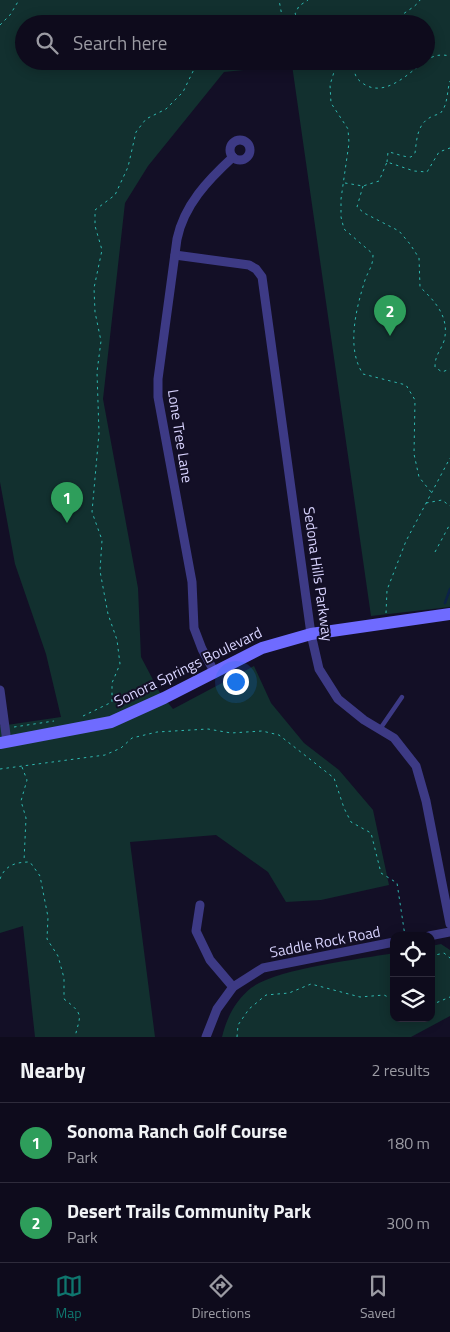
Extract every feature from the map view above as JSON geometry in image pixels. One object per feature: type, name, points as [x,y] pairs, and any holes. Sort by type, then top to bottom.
[{"type":"street","name":"Lone Tree Lane","points":[[215,673],[202,649],[194,628],[191,576],[158,397],[158,379],[175,255],[182,222],[190,206],[233,156]]},
{"type":"street","name":"Sedona Hills Parkway","points":[[175,255],[249,265],[256,269],[262,277],[311,634],[318,669],[338,699],[394,738],[416,766],[426,801],[450,924]]},
{"type":"street","name":"Sonora Springs Boulevard","points":[[4,742],[111,722],[215,673],[262,648],[311,634],[450,614]]},
{"type":"street","points":[[0,690],[5,729],[4,742]]},
{"type":"street","points":[[200,905],[196,931],[210,960],[233,987]]},
{"type":"street","points":[[435,935],[450,932]]},
{"type":"street","name":"Saddle Rock Road","points":[[206,1037],[217,1009],[233,987],[263,968],[390,943]]},
{"type":"lane","points":[[380,730],[402,697]]},
{"type":"path","points":[[0,25],[10,15],[19,0]]},
{"type":"path","points":[[279,0],[282,15]]},
{"type":"path","points":[[296,15],[299,6],[308,0]]},
{"type":"path","points":[[401,15],[416,6],[420,0]]},
{"type":"path","points":[[435,56],[450,56]]},
{"type":"path","points":[[82,717],[112,702],[112,683],[120,664],[117,640],[108,614],[100,571],[102,540],[92,512],[99,433],[97,372],[101,341],[95,312],[94,288],[102,250],[95,226],[95,210],[115,195],[128,167],[136,132],[146,119],[166,109],[183,92],[194,70]]},
{"type":"path","points":[[333,70],[330,85],[331,103],[348,129],[349,143],[341,199],[344,229],[373,254],[373,266],[366,278],[360,300],[353,343],[356,364],[363,374],[406,385],[415,400],[415,462],[419,477],[431,492]]},
{"type":"path","points":[[354,70],[357,80],[367,87],[381,88],[395,84],[414,70]]},
{"type":"path","points":[[344,183],[363,186],[379,181],[387,162],[388,152],[396,152],[404,157],[411,157],[415,153],[418,132],[423,122],[441,114],[446,105],[445,94],[450,81]]},
{"type":"path","points":[[387,162],[414,171],[427,172],[439,152],[450,148]]},
{"type":"path","points":[[363,186],[357,207],[364,214],[399,231],[419,258],[420,288],[438,304],[448,323],[445,341],[435,356],[435,367],[442,372],[450,369]]},
{"type":"path","points":[[387,623],[385,605],[388,590],[406,541],[450,458]]},
{"type":"path","points":[[425,503],[442,500],[450,506]]},
{"type":"path","points":[[435,552],[450,524]]},
{"type":"path","points":[[5,729],[57,721]]},
{"type":"path","points":[[0,770],[105,755],[121,748],[132,738],[157,732],[208,729],[231,733],[262,731],[279,735],[334,778],[351,822],[371,833],[381,873],[397,883],[404,932]]},
{"type":"path","points":[[22,767],[26,780],[21,801],[26,818],[24,862]]},
{"type":"path","points":[[0,879],[3,872],[17,862],[30,862],[40,876],[48,917],[47,939],[58,956],[64,978],[64,999],[80,1014],[81,1020],[75,1037]]},
{"type":"path","points":[[435,955],[444,953],[450,958]]},
{"type":"path","points":[[237,1037],[238,1025],[249,1009],[266,995],[289,993],[311,984],[360,997],[384,996],[390,998]]},
{"type":"path","points":[[435,1003],[450,997]]},
{"type":"green space","points":[[0,0],[450,0],[450,607],[371,616],[293,70],[435,70],[435,15],[15,15],[15,70],[243,70],[224,72],[148,166],[125,203],[103,399],[138,588],[141,657],[160,693],[173,709],[254,666],[271,703],[304,743],[339,770],[373,810],[389,885],[321,900],[286,902],[268,872],[216,835],[130,842],[155,1037],[35,1037],[23,926],[0,933],[0,726],[61,717],[46,654],[15,564],[0,482]]},
{"type":"green space","points":[[441,944],[450,950],[450,1016],[411,1037],[222,1037],[226,1023],[236,1004],[245,993],[263,981],[298,970],[390,954],[390,1022],[435,1022],[435,945]]},
{"type":"waterway","points":[[445,603],[450,589]]},
{"type":"place","name":"Desert Trails Community Park","points":[[390,336]]},
{"type":"place","name":"Sonoma Ranch Golf Course","points":[[67,523]]}]
